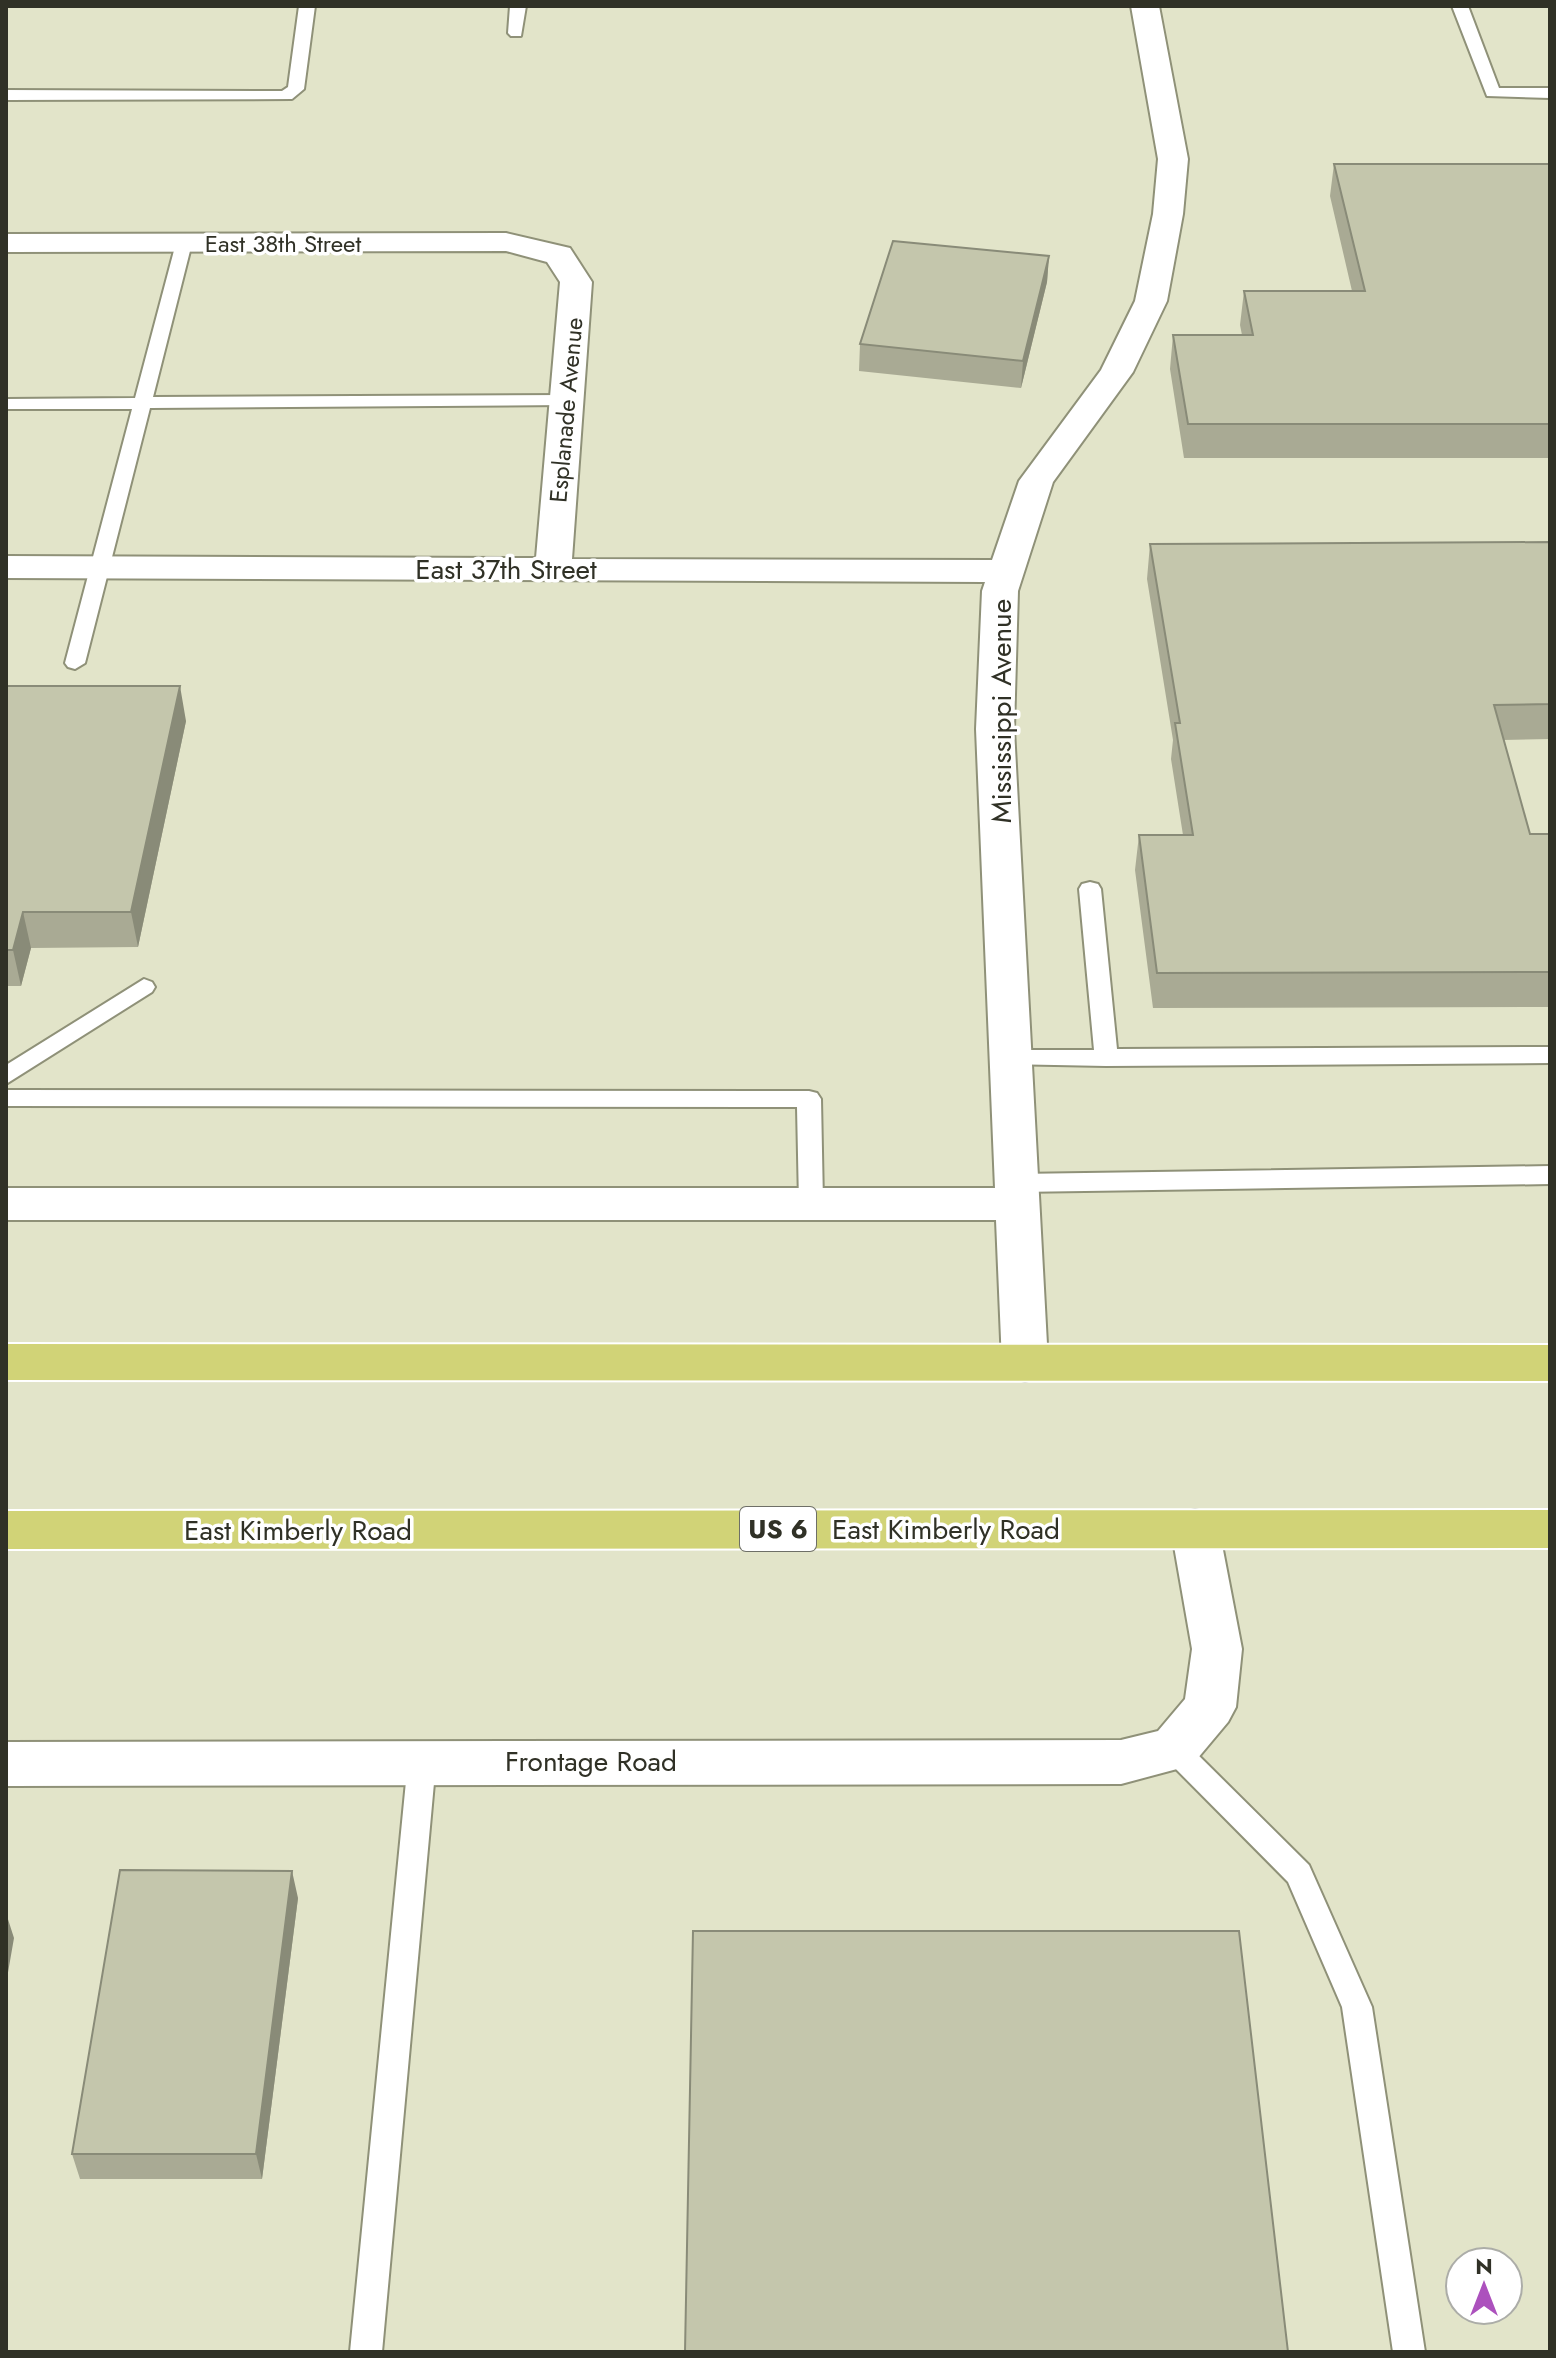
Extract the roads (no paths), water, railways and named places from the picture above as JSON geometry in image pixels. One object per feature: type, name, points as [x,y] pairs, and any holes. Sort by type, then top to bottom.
[{"type":"main road","points":[[6,1362],[1550,1363]]},
{"type":"main road","name":"East Kimberly Road","points":[[6,1530],[1550,1529]]},
{"type":"street","name":"Mississippi Avenue","points":[[1025,1363],[995,729],[1000,591],[1036,481],[1117,372],[1151,301],[1168,214],[1173,159],[1145,6]]},
{"type":"street","name":"East 38th Street","points":[[6,243],[506,242],[559,255]]},
{"type":"street","name":"Esplanade Avenue","points":[[553,569],[576,282],[559,255]]},
{"type":"street","name":"East 37th Street","points":[[6,567],[1006,571]]},
{"type":"street","points":[[6,1204],[811,1203],[1018,1193]]},
{"type":"street","points":[[1174,1749],[1210,1707],[1217,1649],[1195,1529]]},
{"type":"street","name":"Frontage Road","points":[[6,1764],[1121,1762],[1174,1749]]},
{"type":"lane","points":[[6,95],[286,96],[296,89],[307,6]]},
{"type":"lane","points":[[516,33],[518,6]]},
{"type":"lane","points":[[1460,6],[1493,93],[1550,93]]},
{"type":"lane","points":[[75,663],[184,243]]},
{"type":"lane","points":[[6,404],[566,400]]},
{"type":"lane","points":[[1090,889],[1106,1058]]},
{"type":"lane","points":[[6,1076],[144,987]]},
{"type":"lane","points":[[1012,1058],[1550,1055]]},
{"type":"lane","points":[[6,1098],[809,1099],[811,1203]]},
{"type":"lane","points":[[1018,1193],[1550,1175]]},
{"type":"lane","points":[[1174,1749],[1299,1874],[1357,2007],[1409,2352]]},
{"type":"lane","points":[[366,2352],[422,1761]]}]
